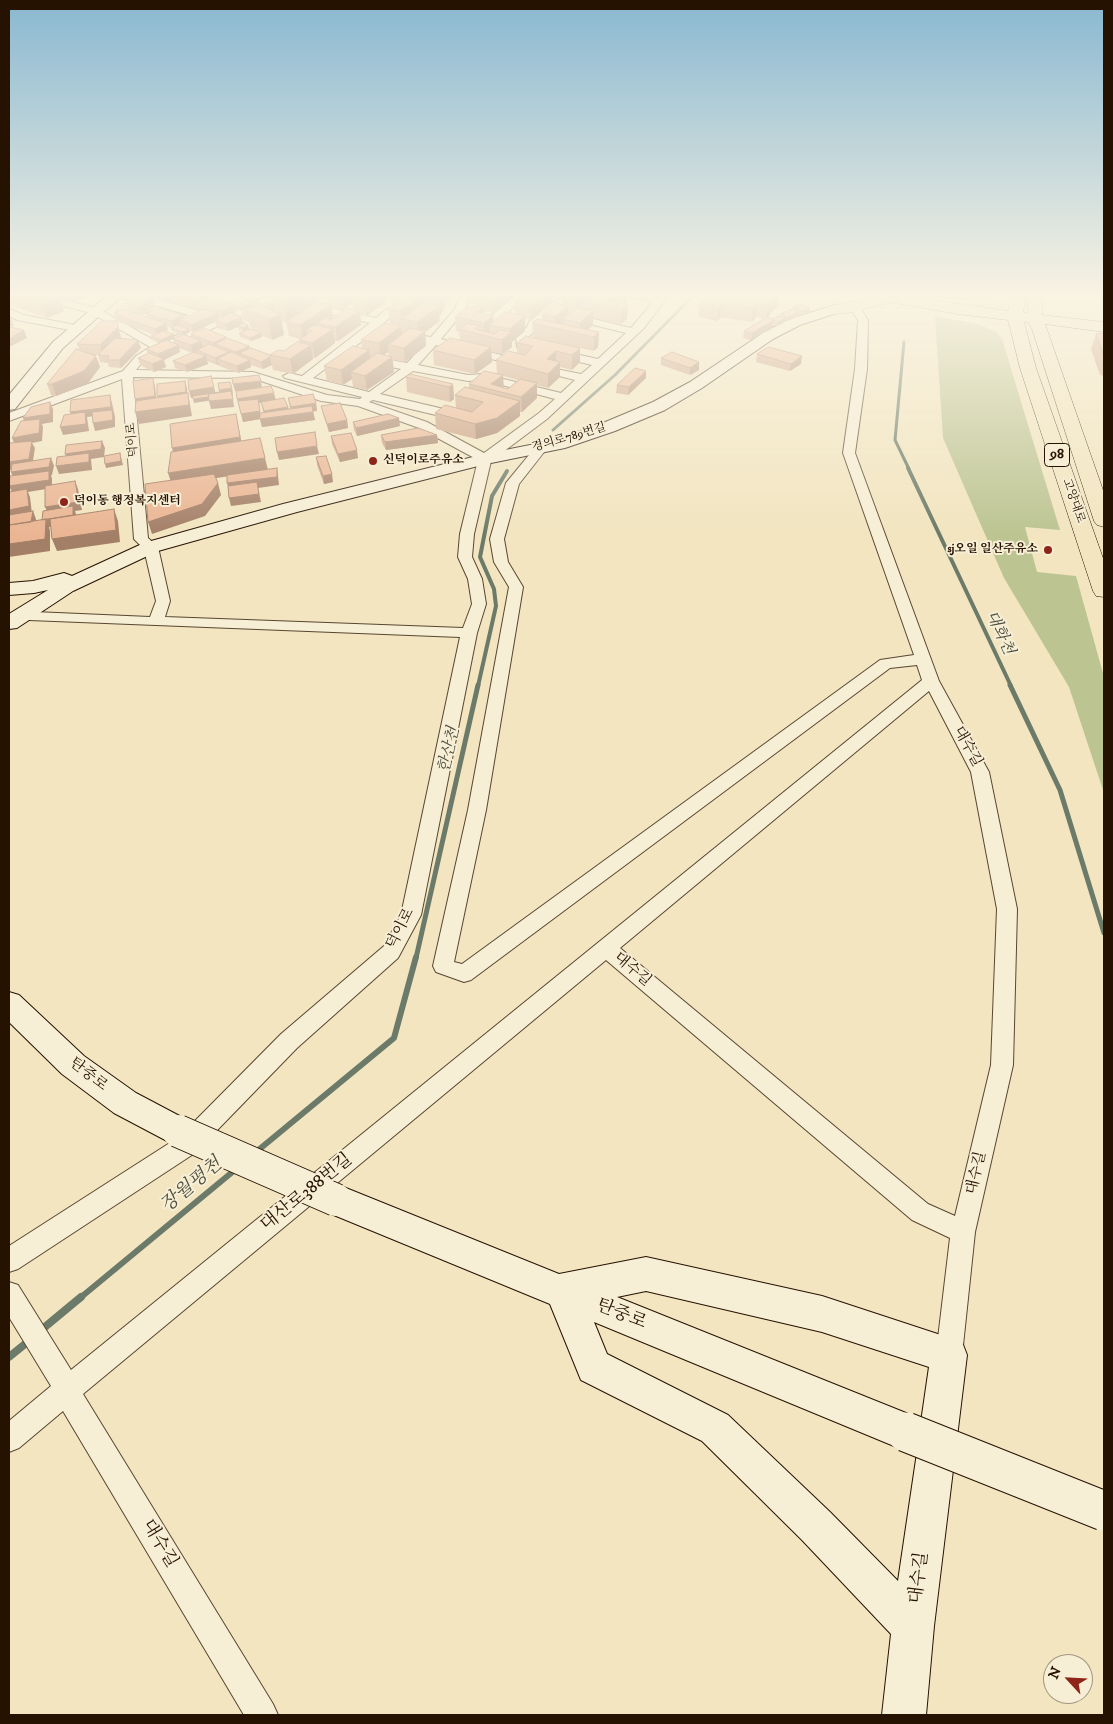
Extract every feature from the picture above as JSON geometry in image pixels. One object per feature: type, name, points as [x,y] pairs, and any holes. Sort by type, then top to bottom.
[{"type":"main road","points":[[9,405],[33,375]]},
{"type":"main road","name":"경의로789번길","points":[[485,459],[551,445],[610,427],[658,406],[710,375]]},
{"type":"main road","name":"고양대로","points":[[1031,375],[1104,591]]},
{"type":"main road","name":"고양대로","points":[[1055,375],[1104,521]]},
{"type":"main road","points":[[1056,375],[1067,411]]},
{"type":"main road","points":[[9,623],[66,587],[151,548],[264,515],[485,459]]},
{"type":"main road","points":[[9,589],[34,588],[94,574]]},
{"type":"main road","points":[[9,640],[66,587]]},
{"type":"main road","name":"탄중로","points":[[9,1004],[73,1065],[125,1104],[182,1138],[562,1290],[906,1432],[1104,1511]]},
{"type":"main road","points":[[913,1626],[816,1526],[715,1428],[594,1368],[562,1290],[646,1274],[822,1314],[949,1355]]},
{"type":"main road","name":"대수길","points":[[904,1715],[913,1626],[949,1355]]},
{"type":"street","points":[[9,417],[120,375]]},
{"type":"street","name":"덕이로","points":[[127,375],[141,539],[151,548],[163,601],[156,622]]},
{"type":"street","points":[[253,375],[325,398],[360,403],[423,425],[485,459],[563,397],[585,375]]},
{"type":"street","points":[[287,375],[470,420]]},
{"type":"street","points":[[305,379],[310,375]]},
{"type":"street","points":[[360,403],[373,396],[399,375]]},
{"type":"street","points":[[453,375],[468,378],[483,377],[563,397]]},
{"type":"street","points":[[573,375],[583,378]]},
{"type":"street","name":"대수길","points":[[860,375],[849,453],[930,681],[980,772],[1007,909],[1002,1065],[963,1232],[949,1355]]},
{"type":"street","points":[[503,429],[551,445],[513,483],[497,539],[501,562],[516,587],[477,810],[442,966],[464,974],[886,664],[923,659]]},
{"type":"street","name":"덕이로","points":[[182,1138],[391,952],[411,915],[470,633],[480,604],[475,579],[465,557],[466,542],[485,459]]},
{"type":"street","points":[[34,617],[470,633]]},
{"type":"street","name":"대수길","points":[[930,681],[606,948],[920,1212],[963,1232]]},
{"type":"street","name":"대산로388번길","points":[[9,1438],[62,1381],[606,948]]},
{"type":"street","points":[[9,1260],[182,1138]]},
{"type":"street","name":"대수길","points":[[9,1294],[262,1715]]},
{"type":"green space","points":[[939,375],[1013,375],[1060,530],[1025,527],[1037,572],[1076,576],[1104,677],[1104,793],[1069,687],[1004,578],[943,438]]},
{"type":"building","points":[[54,375],[73,375],[52,384],[47,384]]},
{"type":"building","points":[[259,375],[261,381],[233,384],[232,378]]},
{"type":"building","points":[[416,375],[453,384],[449,387],[406,377]]},
{"type":"building","points":[[479,375],[502,375],[491,384],[508,389],[520,379],[537,383],[521,397],[469,384]]},
{"type":"building","points":[[627,375],[641,375],[629,387],[617,385]]},
{"type":"building","points":[[211,376],[214,387],[189,391],[188,380]]},
{"type":"building","points":[[153,378],[155,396],[135,399],[133,381]]},
{"type":"building","points":[[185,381],[186,392],[157,396],[157,384]]},
{"type":"building","points":[[230,382],[232,388],[219,390],[218,383]]},
{"type":"building","points":[[271,386],[274,393],[237,399],[236,391]]},
{"type":"building","points":[[465,387],[520,401],[497,418],[475,424],[435,413],[445,405],[472,412],[483,402],[455,395]]},
{"type":"building","points":[[232,390],[232,393],[231,391],[208,394],[209,397],[193,399],[193,396]]},
{"type":"building","points":[[231,391],[233,399],[209,401],[208,394]]},
{"type":"building","points":[[188,393],[189,405],[135,412],[136,401]]},
{"type":"building","points":[[313,394],[316,403],[291,407],[288,398]]},
{"type":"building","points":[[110,395],[111,407],[70,412],[71,400]]},
{"type":"building","points":[[284,398],[288,407],[264,411],[261,402]]},
{"type":"building","points":[[258,399],[260,411],[241,414],[238,401]]},
{"type":"building","points":[[50,402],[50,414],[23,418],[31,407]]},
{"type":"building","points":[[340,403],[347,420],[327,424],[321,406]]},
{"type":"building","points":[[312,406],[313,412],[260,419],[260,413]]},
{"type":"building","points":[[112,410],[113,420],[93,423],[92,412]]},
{"type":"building","points":[[85,412],[86,424],[60,427],[64,415]]},
{"type":"building","points":[[236,414],[240,437],[172,448],[170,424]]},
{"type":"building","points":[[388,414],[399,418],[356,428],[353,422]]},
{"type":"building","points":[[40,419],[39,433],[12,438],[21,421]]},
{"type":"building","points":[[418,428],[437,435],[385,442],[381,435]]},
{"type":"building","points":[[315,432],[317,446],[277,452],[275,438]]},
{"type":"building","points":[[351,433],[357,450],[338,454],[331,436]]},
{"type":"building","points":[[260,438],[265,458],[168,473],[171,452]]},
{"type":"building","points":[[32,441],[29,459],[9,462],[10,443]]},
{"type":"building","points":[[102,441],[101,449],[65,454],[66,445]]},
{"type":"building","points":[[89,453],[89,462],[56,466],[57,457]]},
{"type":"building","points":[[120,453],[121,461],[105,464],[104,456]]},
{"type":"building","points":[[326,456],[332,474],[323,476],[316,457]]},
{"type":"building","points":[[51,458],[49,467],[11,472],[12,464]]},
{"type":"building","points":[[277,468],[277,477],[227,483],[227,475]]},
{"type":"building","points":[[49,471],[49,480],[9,486],[10,476]]},
{"type":"building","points":[[214,474],[218,483],[202,504],[148,522],[145,484]]},
{"type":"building","points":[[75,481],[79,502],[45,507],[45,486]]},
{"type":"building","points":[[257,482],[259,494],[229,498],[228,486]]},
{"type":"building","points":[[27,489],[29,506],[9,510],[9,492]]},
{"type":"building","points":[[73,506],[73,515],[42,520],[43,511]]},
{"type":"building","points":[[114,509],[116,530],[52,539],[50,519]]},
{"type":"building","points":[[33,511],[31,522],[9,525],[9,515]]},
{"type":"building","points":[[46,519],[45,539],[9,544],[9,525]]},
{"type":"waterway","name":"한산천","points":[[553,430],[614,375]]},
{"type":"waterway","name":"대화천","points":[[901,375],[895,440],[909,469]]},
{"type":"waterway","name":"대화천","points":[[908,468],[1011,686]]},
{"type":"waterway","name":"한산천","points":[[478,686],[496,606],[494,589],[480,557],[492,496],[507,471]]},
{"type":"waterway","name":"한산천","points":[[416,958],[478,685]]},
{"type":"waterway","name":"대화천","points":[[1010,685],[1060,790],[1104,933]]},
{"type":"waterway","name":"장월평천","points":[[256,1152],[394,1038],[416,957]]},
{"type":"waterway","name":"장월평천","points":[[80,1298],[236,1169]]},
{"type":"waterway","name":"장월평천","points":[[40,1331],[81,1297]]},
{"type":"waterway","name":"장월평천","points":[[9,1357],[30,1340]]},
{"type":"place","name":"신덕이로주유소","points":[[373,461]]},
{"type":"place","name":"덕이동 행정복지센터","points":[[64,502]]},
{"type":"place","name":"sj오일 일산주유소","points":[[1048,550]]}]
